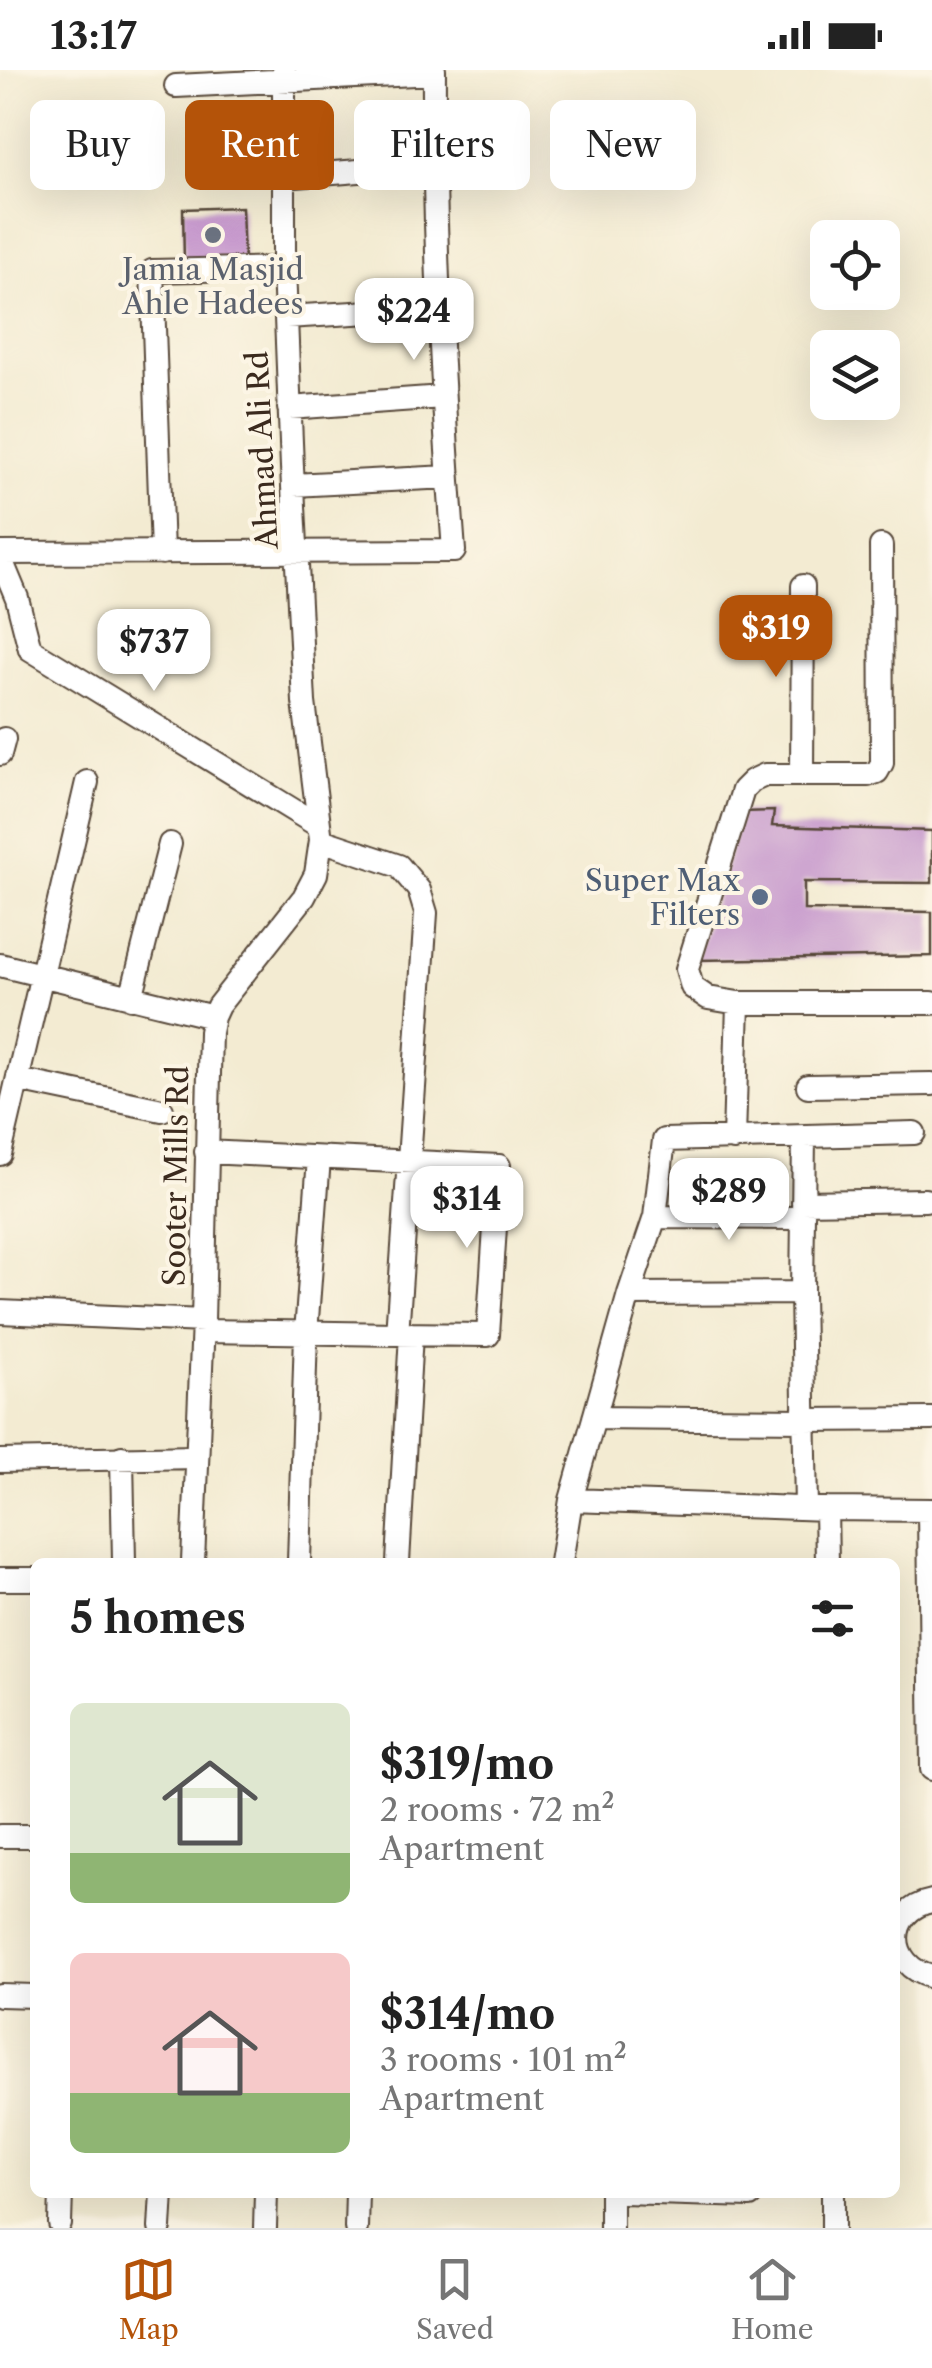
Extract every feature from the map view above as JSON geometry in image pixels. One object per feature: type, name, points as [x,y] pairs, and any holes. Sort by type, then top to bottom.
[{"type":"street","points":[[176,86],[284,76],[434,72],[434,100]]},
{"type":"street","name":"Ahmad Ali Rd","points":[[284,190],[292,485],[304,702],[320,833]]},
{"type":"street","points":[[398,1558],[409,1162],[426,913],[418,890],[399,866],[320,833],[30,649],[17,598],[0,555],[454,551],[442,396],[435,190]]},
{"type":"street","points":[[162,554],[152,271],[284,268]]},
{"type":"street","points":[[286,317],[438,308]]},
{"type":"street","points":[[289,408],[442,396]]},
{"type":"street","points":[[292,485],[448,477]]},
{"type":"street","points":[[881,546],[882,763],[877,772],[868,775],[765,775],[743,790],[688,969],[692,987],[708,998],[738,1003],[932,1003]]},
{"type":"street","points":[[802,775],[803,586]]},
{"type":"street","points":[[0,1154],[87,782]]},
{"type":"street","name":"Sooter Mills Rd","points":[[193,1558],[210,1032],[213,1017],[230,989],[304,896],[316,874],[320,833]]},
{"type":"street","points":[[131,998],[170,844]]},
{"type":"street","points":[[0,965],[213,1017]]},
{"type":"street","points":[[734,1139],[738,1003]]},
{"type":"street","points":[[18,1080],[162,1110]]},
{"type":"street","points":[[808,1086],[932,1084]]},
{"type":"street","points":[[562,1558],[571,1500],[629,1294],[655,1217],[664,1140],[914,1133]]},
{"type":"street","points":[[804,1137],[804,1420],[826,1558]]},
{"type":"street","points":[[0,1312],[306,1333],[488,1335],[500,1166],[206,1152]]},
{"type":"street","points":[[299,1558],[306,1333],[319,1158]]},
{"type":"street","points":[[655,1217],[925,1200]]},
{"type":"street","points":[[629,1294],[802,1293]]},
{"type":"street","points":[[594,1418],[932,1419]]},
{"type":"street","points":[[122,1457],[124,1558]]},
{"type":"street","points":[[0,1460],[196,1457]]},
{"type":"street","points":[[571,1500],[931,1510],[932,1769]]},
{"type":"street","points":[[0,1580],[30,1580]]},
{"type":"street","points":[[0,1836],[30,1836]]},
{"type":"street","points":[[900,1928],[912,1908],[932,1901]]},
{"type":"street","points":[[900,1954],[911,1968],[932,1977],[932,1995]]},
{"type":"street","points":[[0,1995],[30,1996]]},
{"type":"street","points":[[60,2224],[61,2198]]},
{"type":"street","points":[[160,2228],[162,2198]]},
{"type":"street","points":[[265,2228],[266,2198]]},
{"type":"street","points":[[356,2198],[356,2228]]},
{"type":"street","points":[[611,2198],[611,2228]]},
{"type":"street","points":[[833,2198],[833,2228]]},
{"type":"building","name":"Jamia Masjid Ahle Hadees","points":[[242,207],[244,260],[184,264],[183,209]]},
{"type":"building","name":"Super Max Filters","points":[[774,811],[772,826],[932,831],[932,883],[804,882],[804,910],[932,912],[932,956],[696,960],[742,812]]},
{"type":"place","name":"Jamia Masjid Ahle Hadees","points":[[213,235]]},
{"type":"place","name":"Super Max Filters","points":[[760,897]]}]
